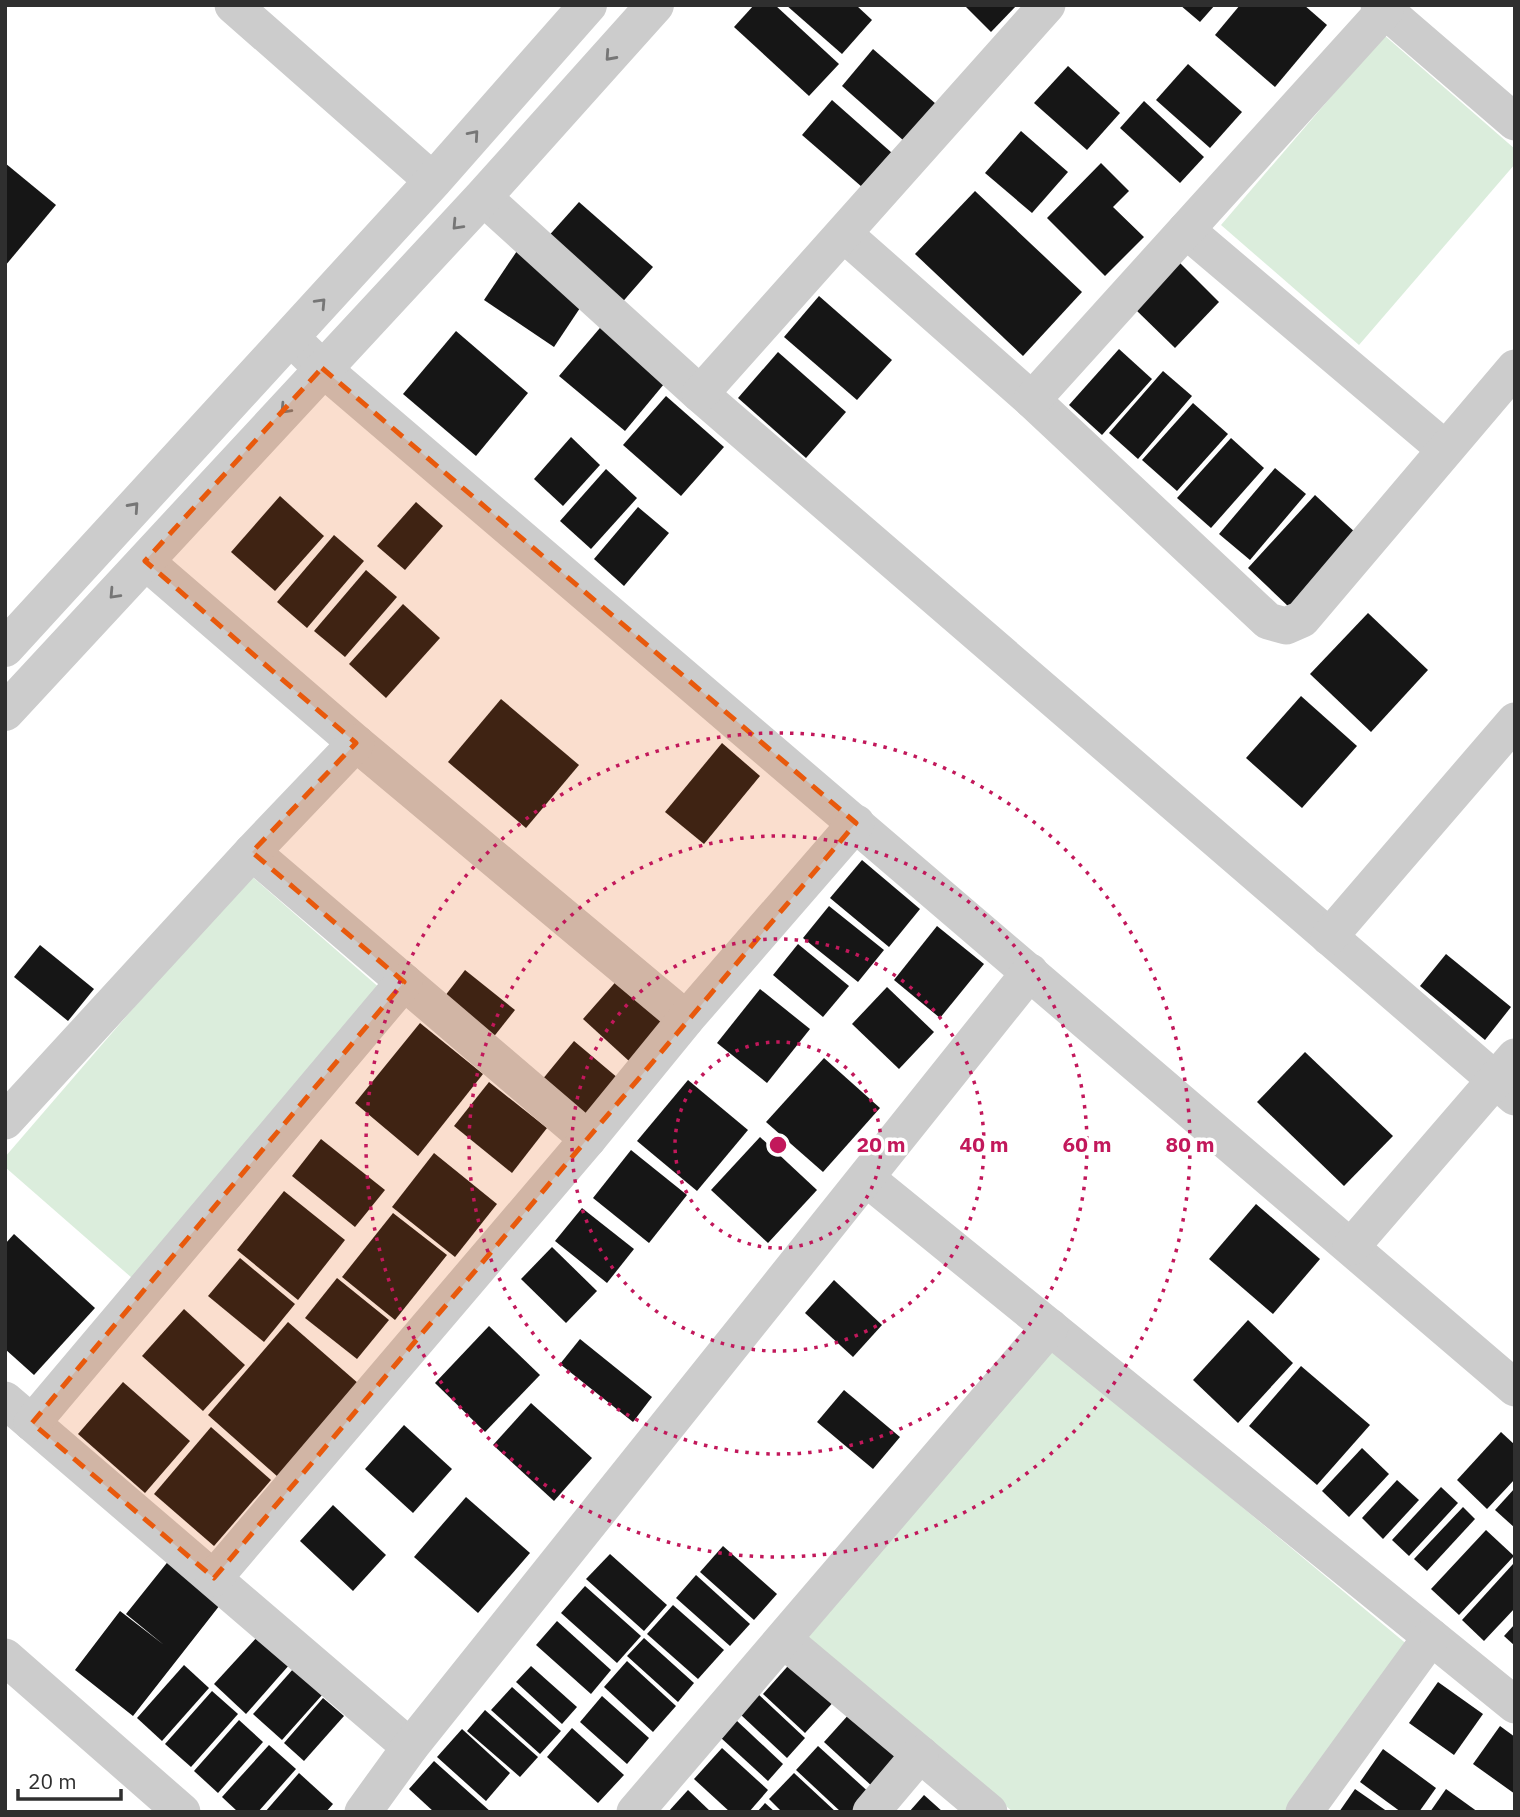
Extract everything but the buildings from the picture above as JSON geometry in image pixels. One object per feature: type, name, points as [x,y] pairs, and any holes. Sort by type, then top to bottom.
[{"type":"street","points":[[233,5],[433,181]]},
{"type":"street","points":[[5,648],[433,181],[588,5]]},
{"type":"street","points":[[5,712],[483,197],[655,5]]},
{"type":"street","points":[[700,394],[1047,5]]},
{"type":"street","points":[[1032,400],[1382,8],[1515,122]]},
{"type":"street","points":[[483,197],[700,394],[1329,937],[1508,1078],[1351,1247]]},
{"type":"street","points":[[1186,230],[1445,449]]},
{"type":"street","points":[[844,234],[1032,400],[1268,621],[1286,626],[1303,619],[1515,368]]},
{"type":"street","points":[[290,337],[322,368],[1515,1388]]},
{"type":"street","points":[[145,561],[356,743],[685,1019]]},
{"type":"street","points":[[1329,937],[1515,721]]},
{"type":"street","points":[[5,1121],[356,743]]},
{"type":"street","points":[[214,1578],[588,1139],[685,1019],[856,823]]},
{"type":"street","points":[[252,852],[588,1139]]},
{"type":"street","points":[[363,1812],[410,1747],[1030,972]]},
{"type":"street","points":[[404,982],[19,1411],[410,1747]]},
{"type":"street","points":[[866,1178],[1515,1705]]},
{"type":"street","points":[[635,1812],[1050,1327]]},
{"type":"street","points":[[1304,1812],[1431,1637]]},
{"type":"street","points":[[784,1640],[989,1812]]},
{"type":"street","points":[[5,1657],[182,1812]]},
{"type":"street","points":[[872,1812],[920,1754]]},
{"type":"highlighted area","points":[[322,368],[856,823],[214,1578],[32,1423],[404,982],[252,852],[356,743],[145,561]]},
{"type":"green space","points":[[1384,35],[1515,149],[1515,164],[1359,345],[1221,225]]},
{"type":"green space","points":[[249,874],[382,990],[132,1278],[5,1167],[5,1157]]},
{"type":"green space","points":[[1051,1348],[1409,1646],[1287,1812],[1013,1812],[807,1639]]}]
